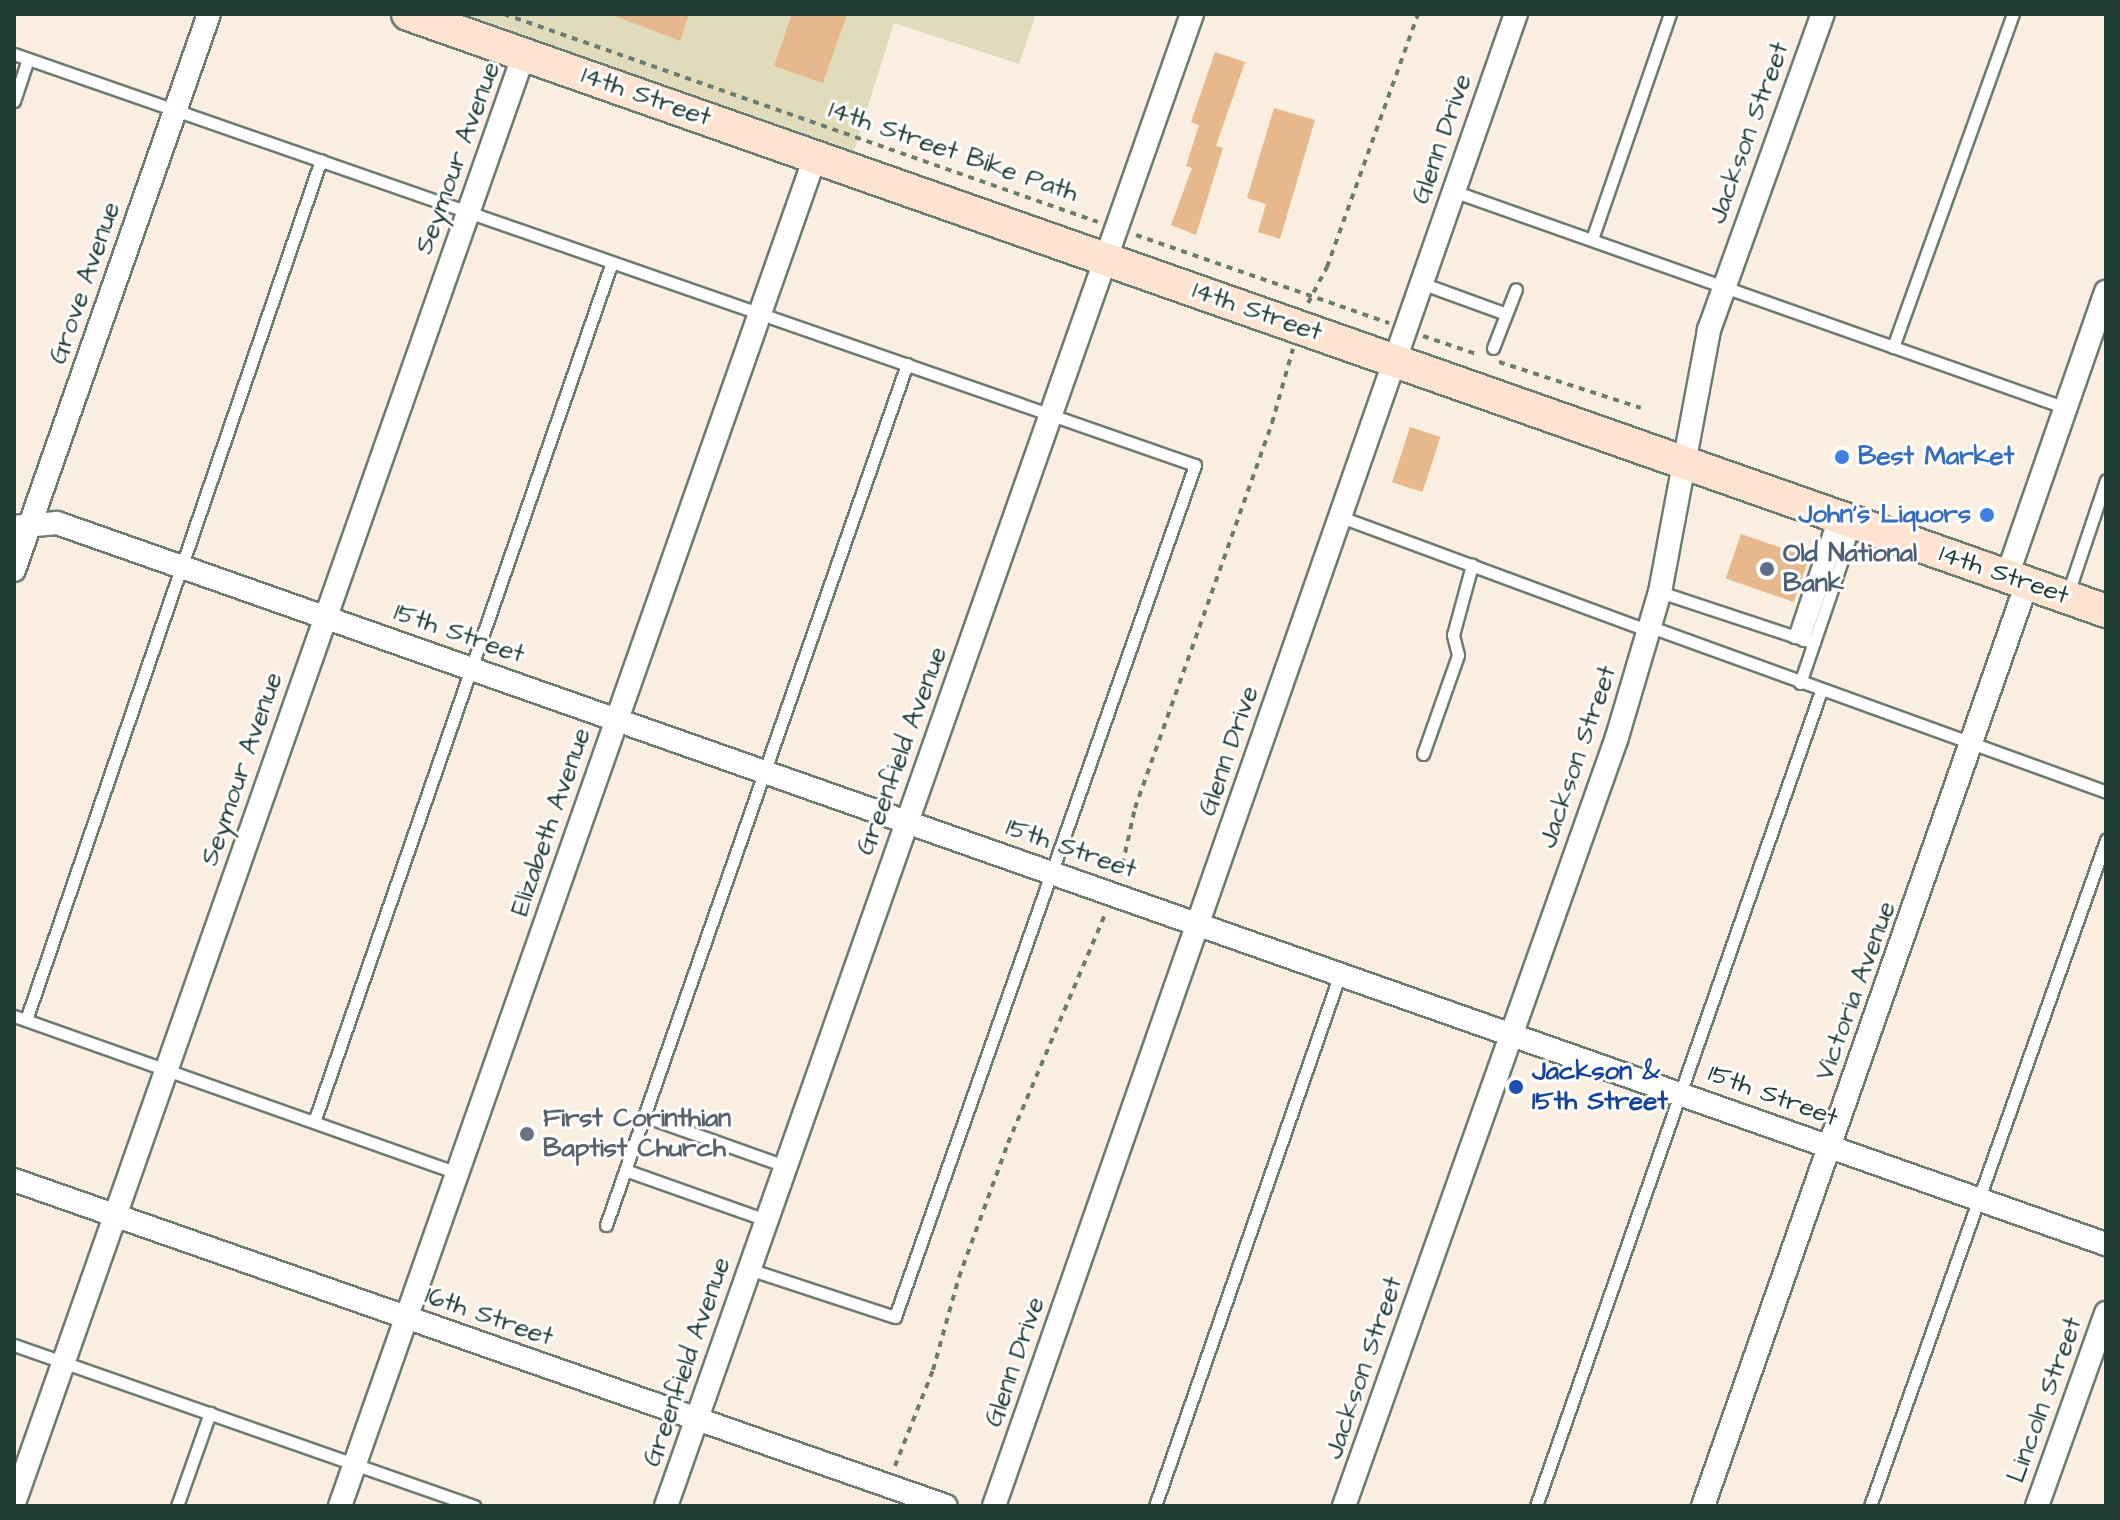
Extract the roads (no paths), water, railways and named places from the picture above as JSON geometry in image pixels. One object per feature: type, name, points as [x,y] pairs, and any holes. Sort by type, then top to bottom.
[{"type":"street","name":"Grove Avenue","points":[[14,570],[21,528],[209,14]]},
{"type":"street","name":"14th Street","points":[[408,14],[2106,611]]},
{"type":"street","name":"Greenfield Avenue","points":[[666,1506],[1192,14]]},
{"type":"street","name":"Glenn Drive","points":[[994,1506],[1516,14]]},
{"type":"street","name":"Jackson Street","points":[[1344,1506],[1512,1033],[1650,629],[1660,592],[1699,367],[1723,285],[1823,14]]},
{"type":"street","name":"Seymour Avenue","points":[[14,1503],[524,54]]},
{"type":"street","name":"Elizabeth Avenue","points":[[340,1506],[815,157]]},
{"type":"street","name":"Victoria Avenue","points":[[1703,1506],[1974,744],[2066,408],[2106,292]]},
{"type":"street","name":"15th Street","points":[[21,528],[57,523],[2106,1244]]},
{"type":"street","name":"16th Street","points":[[14,1180],[946,1506]]},
{"type":"street","name":"Lincoln Street","points":[[2037,1506],[2106,1313]]},
{"type":"lane","points":[[1592,239],[1670,14]]},
{"type":"lane","points":[[1893,347],[2013,14]]},
{"type":"lane","points":[[14,54],[1195,465],[895,1317],[749,1269]]},
{"type":"lane","points":[[14,101],[28,59]]},
{"type":"lane","points":[[26,1020],[321,160]]},
{"type":"lane","points":[[1453,191],[2066,408]]},
{"type":"lane","points":[[314,1122],[612,262]]},
{"type":"lane","points":[[1421,283],[1506,314]]},
{"type":"lane","points":[[1493,348],[1516,289]]},
{"type":"lane","points":[[606,1225],[907,364]]},
{"type":"lane","points":[[2066,597],[2106,480]]},
{"type":"lane","points":[[1341,517],[2106,792]]},
{"type":"lane","points":[[1804,640],[1844,519]]},
{"type":"lane","points":[[1800,683],[1804,640],[1844,519]]},
{"type":"lane","points":[[1423,754],[1458,655],[1453,635],[1472,565]]},
{"type":"lane","points":[[1660,592],[1804,640]]},
{"type":"lane","points":[[1536,1506],[1821,691]]},
{"type":"lane","points":[[1870,1506],[2106,840]]},
{"type":"lane","points":[[1155,1506],[1340,973]]},
{"type":"lane","points":[[14,1016],[457,1173]]},
{"type":"lane","points":[[644,1116],[785,1166]]},
{"type":"lane","points":[[625,1170],[766,1220]]},
{"type":"lane","points":[[14,1345],[475,1506]]},
{"type":"lane","points":[[177,1506],[210,1413]]},
{"type":"place","name":"Best Market","points":[[1842,457]]},
{"type":"place","name":"John's Liquors","points":[[1987,515]]},
{"type":"place","name":"Old National Bank","points":[[1767,569]]},
{"type":"place","name":"Jackson & 15th Street","points":[[1516,1087]]},
{"type":"place","name":"First Corinthian Baptist Church","points":[[527,1134]]}]
